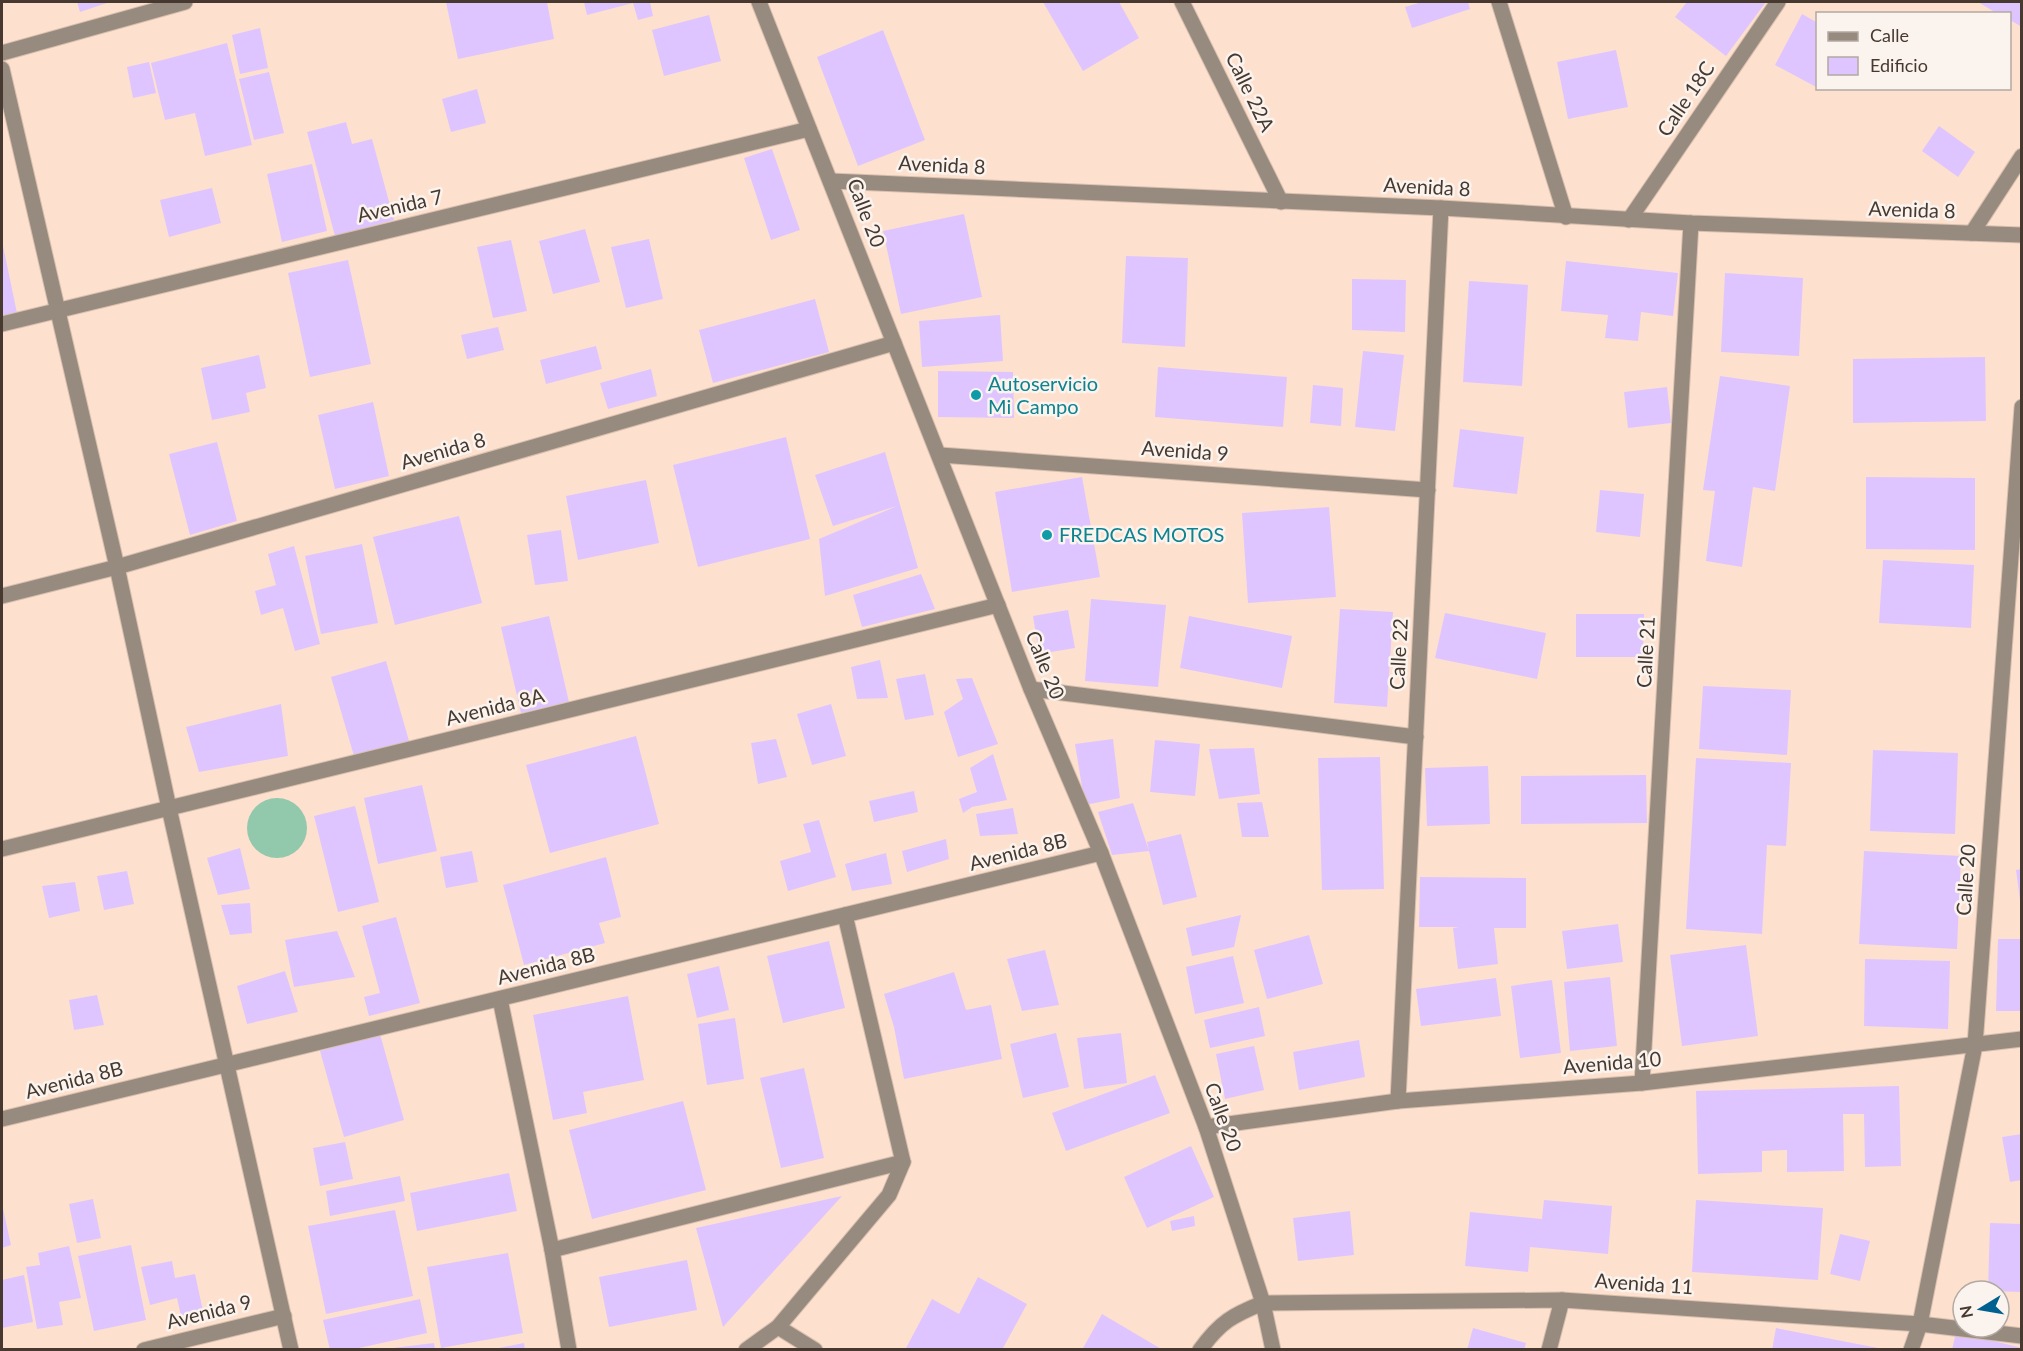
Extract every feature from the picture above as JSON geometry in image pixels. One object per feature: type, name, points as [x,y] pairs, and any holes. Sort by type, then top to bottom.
[{"type":"street","points":[[2,53],[185,2]]},
{"type":"street","name":"Calle 20","points":[[759,2],[1031,689],[1101,853],[1206,1127],[1263,1303],[1273,1350]]},
{"type":"street","name":"Calle 22A","points":[[1182,2],[1281,202]]},
{"type":"street","points":[[1499,2],[1566,217]]},
{"type":"street","name":"Calle 18C","points":[[1629,220],[1778,2]]},
{"type":"street","points":[[2,69],[117,567],[291,1350]]},
{"type":"street","name":"Avenida 7","points":[[2,324],[809,129]]},
{"type":"street","points":[[1972,233],[2022,156]]},
{"type":"street","name":"Avenida 8","points":[[831,181],[1441,208],[1691,223],[2022,235]]},
{"type":"street","name":"Calle 22","points":[[1398,1101],[1441,208]]},
{"type":"street","name":"Calle 21","points":[[1642,1083],[1691,223]]},
{"type":"street","name":"Avenida 8","points":[[2,596],[117,567],[894,343]]},
{"type":"street","name":"Calle 20","points":[[1911,1350],[1920,1324],[1975,1045],[2022,407]]},
{"type":"street","name":"Avenida 9","points":[[940,455],[1428,490]]},
{"type":"street","name":"Avenida 8A","points":[[2,849],[998,605]]},
{"type":"street","points":[[1031,689],[1416,737]]},
{"type":"street","name":"Avenida 8B","points":[[2,1119],[1101,853]]},
{"type":"street","points":[[746,1350],[778,1327],[889,1195],[903,1162],[845,915]]},
{"type":"street","points":[[500,999],[552,1250],[569,1350]]},
{"type":"street","name":"Avenida 10","points":[[1206,1127],[1398,1101],[1642,1083],[2022,1039]]},
{"type":"street","points":[[552,1250],[903,1162]]},
{"type":"street","points":[[1550,1350],[1562,1300]]},
{"type":"street","name":"Avenida 11","points":[[1263,1303],[1562,1300],[1920,1324],[2022,1336]]},
{"type":"street","points":[[1200,1350],[1210,1335],[1234,1315],[1263,1303]]},
{"type":"street","name":"Avenida 9","points":[[144,1350],[284,1316]]},
{"type":"street","points":[[778,1327],[816,1350]]},
{"type":"green space","points":[[277,798],[294,803],[302,811],[307,828],[302,845],[294,853],[277,858],[260,853],[252,845],[247,828],[252,811],[260,803]]},
{"type":"building","points":[[77,2],[110,2],[80,12]]},
{"type":"building","points":[[446,2],[547,2],[554,39],[458,59]]},
{"type":"building","points":[[584,2],[650,2],[653,16],[638,20],[633,3],[587,15]]},
{"type":"building","points":[[1043,2],[1119,2],[1139,38],[1083,71]]},
{"type":"building","points":[[1422,2],[1468,2],[1470,9],[1412,28],[1405,7]]},
{"type":"building","points":[[1687,2],[1766,2],[1726,56],[1675,17]]},
{"type":"building","points":[[1978,2],[2022,2],[2022,27],[2011,21],[2011,12],[1995,12]]},
{"type":"building","points":[[1802,14],[1816,22],[1816,87],[1775,65]]},
{"type":"building","points":[[709,15],[721,61],[664,76],[652,30]]},
{"type":"building","points":[[260,28],[268,68],[240,74],[232,35]]},
{"type":"building","points":[[883,30],[925,140],[858,166],[817,57]]},
{"type":"building","points":[[227,43],[252,145],[205,156],[195,113],[165,120],[151,63]]},
{"type":"building","points":[[1616,50],[1628,107],[1568,119],[1557,62]]},
{"type":"building","points":[[149,62],[156,93],[133,98],[127,67]]},
{"type":"building","points":[[269,72],[284,133],[254,140],[239,79]]},
{"type":"building","points":[[477,89],[486,123],[451,132],[442,99]]},
{"type":"building","points":[[346,122],[352,144],[372,139],[394,220],[335,236],[307,132]]},
{"type":"building","points":[[1939,126],[1975,152],[1958,177],[1922,151]]},
{"type":"building","points":[[772,149],[800,230],[771,240],[744,158]]},
{"type":"building","points":[[312,164],[327,231],[282,242],[267,174]]},
{"type":"building","points":[[212,188],[221,223],[169,237],[160,200]]},
{"type":"building","points":[[964,214],[982,297],[901,314],[883,231]]},
{"type":"building","points":[[585,229],[600,282],[553,294],[539,241]]},
{"type":"building","points":[[649,239],[663,299],[626,308],[611,247]]},
{"type":"building","points":[[511,240],[527,311],[493,318],[477,247]]},
{"type":"building","points":[[2,241],[17,313],[2,316]]},
{"type":"building","points":[[1126,256],[1188,258],[1185,347],[1122,343]]},
{"type":"building","points":[[348,260],[371,364],[310,377],[288,273]]},
{"type":"building","points":[[1566,261],[1678,273],[1673,316],[1641,312],[1638,341],[1605,338],[1608,315],[1561,311]]},
{"type":"building","points":[[1725,273],[1803,278],[1799,356],[1721,352]]},
{"type":"building","points":[[1352,279],[1406,280],[1405,332],[1352,330]]},
{"type":"building","points":[[1469,281],[1528,285],[1522,386],[1463,382]]},
{"type":"building","points":[[815,299],[829,352],[713,383],[699,330]]},
{"type":"building","points":[[1000,315],[1003,361],[922,367],[919,321]]},
{"type":"building","points":[[498,327],[504,350],[467,359],[461,335]]},
{"type":"building","points":[[596,346],[602,369],[546,384],[540,360]]},
{"type":"building","points":[[1363,351],[1404,355],[1395,431],[1355,427]]},
{"type":"building","points":[[259,355],[266,388],[246,393],[250,412],[212,420],[201,368]]},
{"type":"building","points":[[1985,357],[1986,421],[1853,423],[1853,359]]},
{"type":"building","points":[[1158,367],[1287,377],[1283,427],[1155,417]]},
{"type":"building","points":[[651,369],[657,396],[608,409],[600,383]]},
{"type":"building","name":"Autoservicio Mi Campo","points":[[938,371],[1013,372],[1014,418],[938,417]]},
{"type":"building","points":[[1720,376],[1790,386],[1775,491],[1753,487],[1742,567],[1706,561],[1715,491],[1703,490]]},
{"type":"building","points":[[1313,385],[1343,388],[1341,426],[1310,423]]},
{"type":"building","points":[[1667,387],[1671,423],[1628,428],[1624,392]]},
{"type":"building","points":[[373,402],[389,476],[335,489],[318,415]]},
{"type":"building","points":[[1460,429],[1524,437],[1517,494],[1453,487]]},
{"type":"building","points":[[786,437],[810,539],[698,567],[673,465]]},
{"type":"building","points":[[217,442],[237,521],[190,535],[169,454]]},
{"type":"building","points":[[885,452],[918,568],[825,596],[819,539],[897,506],[833,526],[815,475]]},
{"type":"building","name":"FREDCAS MOTOS","points":[[1082,477],[1100,577],[1012,592],[995,492]]},
{"type":"building","points":[[1866,477],[1975,478],[1975,550],[1866,549]]},
{"type":"building","points":[[646,480],[659,543],[578,560],[566,496]]},
{"type":"building","points":[[1600,490],[1644,494],[1640,537],[1596,532]]},
{"type":"building","points":[[1329,507],[1336,597],[1248,603],[1242,513]]},
{"type":"building","points":[[459,516],[482,603],[395,625],[373,537]]},
{"type":"building","points":[[561,530],[568,581],[535,585],[527,535]]},
{"type":"building","points":[[362,544],[378,623],[321,634],[305,556]]},
{"type":"building","points":[[294,546],[320,644],[295,651],[283,608],[261,615],[255,591],[276,585],[268,554]]},
{"type":"building","points":[[1883,560],[1974,565],[1971,628],[1879,623]]},
{"type":"building","points":[[921,574],[935,609],[862,627],[853,595]]},
{"type":"building","points":[[1091,599],[1166,605],[1158,687],[1085,681]]},
{"type":"building","points":[[1340,609],[1393,612],[1387,707],[1334,703]]},
{"type":"building","points":[[1068,610],[1075,648],[1039,654],[1033,616]]},
{"type":"building","points":[[1445,613],[1546,633],[1537,679],[1435,658]]},
{"type":"building","points":[[1576,614],[1644,614],[1643,657],[1576,657]]},
{"type":"building","points":[[549,616],[569,702],[521,713],[501,627]]},
{"type":"building","points":[[1189,616],[1292,636],[1282,688],[1180,668]]},
{"type":"building","points":[[880,660],[888,698],[857,699],[851,667]]},
{"type":"building","points":[[386,661],[409,741],[354,756],[331,677]]},
{"type":"building","points":[[925,674],[934,715],[905,720],[896,679]]},
{"type":"building","points":[[972,678],[998,744],[958,757],[944,712],[963,699],[956,679]]},
{"type":"building","points":[[1703,686],[1791,690],[1787,755],[1699,749]]},
{"type":"building","points":[[281,704],[288,756],[199,772],[186,727]]},
{"type":"building","points":[[831,704],[846,756],[812,765],[797,714]]},
{"type":"building","points":[[636,736],[659,824],[550,853],[526,765]]},
{"type":"building","points":[[776,739],[787,777],[758,784],[751,743]]},
{"type":"building","points":[[1113,739],[1120,798],[1085,805],[1075,744]]},
{"type":"building","points":[[1155,740],[1200,744],[1195,796],[1150,792]]},
{"type":"building","points":[[1254,748],[1260,794],[1219,799],[1209,749]]},
{"type":"building","points":[[1873,750],[1958,753],[1955,834],[1870,831]]},
{"type":"building","points":[[993,754],[1007,800],[972,807],[963,813],[959,799],[977,792],[970,768]]},
{"type":"building","points":[[1380,757],[1384,889],[1322,890],[1318,758]]},
{"type":"building","points":[[1696,758],[1791,763],[1786,846],[1767,845],[1762,934],[1686,929]]},
{"type":"building","points":[[1488,766],[1490,824],[1427,826],[1425,768]]},
{"type":"building","points":[[1646,775],[1647,823],[1521,824],[1521,776]]},
{"type":"building","points":[[422,785],[437,851],[378,864],[364,798]]},
{"type":"building","points":[[914,791],[918,812],[874,822],[869,801]]},
{"type":"building","points":[[1262,802],[1269,837],[1242,837],[1237,803]]},
{"type":"building","points":[[1133,803],[1149,851],[1112,855],[1098,812]]},
{"type":"building","points":[[355,806],[379,902],[338,912],[314,816]]},
{"type":"building","points":[[1013,808],[1018,834],[980,836],[976,814]]},
{"type":"building","points":[[819,820],[836,877],[788,891],[780,861],[811,852],[803,824]]},
{"type":"building","points":[[1181,834],[1197,897],[1163,905],[1147,842]]},
{"type":"building","points":[[946,839],[949,859],[907,872],[902,851]]},
{"type":"building","points":[[240,848],[250,889],[218,895],[207,858]]},
{"type":"building","points":[[472,851],[478,882],[446,888],[440,857]]},
{"type":"building","points":[[1864,851],[1961,856],[1957,949],[1859,944]]},
{"type":"building","points":[[886,853],[892,884],[852,891],[845,864]]},
{"type":"building","points":[[606,857],[621,917],[599,923],[605,943],[524,965],[503,885]]},
{"type":"building","points":[[2022,869],[2022,900],[2020,900],[2016,870]]},
{"type":"building","points":[[127,871],[134,904],[104,910],[97,876]]},
{"type":"building","points":[[1420,877],[1526,878],[1526,928],[1494,928],[1498,964],[1458,969],[1453,928],[1459,927],[1419,927]]},
{"type":"building","points":[[75,882],[80,911],[49,918],[42,886]]},
{"type":"building","points":[[250,903],[252,933],[230,935],[221,905]]},
{"type":"building","points":[[1241,915],[1234,947],[1192,956],[1186,928]]},
{"type":"building","points":[[396,917],[420,1003],[369,1016],[364,997],[380,993],[362,926]]},
{"type":"building","points":[[1618,924],[1623,962],[1567,969],[1562,931]]},
{"type":"building","points":[[337,931],[355,977],[294,987],[285,940]]},
{"type":"building","points":[[1309,935],[1323,984],[1267,999],[1254,950]]},
{"type":"building","points":[[1998,939],[2022,939],[2022,1011],[1996,1011]]},
{"type":"building","points":[[829,941],[845,1008],[783,1023],[767,956]]},
{"type":"building","points":[[1746,945],[1758,1036],[1682,1046],[1670,955]]},
{"type":"building","points":[[1045,950],[1059,1005],[1022,1011],[1007,959]]},
{"type":"building","points":[[1233,956],[1244,1003],[1195,1014],[1186,967]]},
{"type":"building","points":[[1865,959],[1950,961],[1948,1029],[1864,1026]]},
{"type":"building","points":[[719,966],[729,1010],[697,1018],[687,974]]},
{"type":"building","points":[[285,971],[298,1012],[247,1024],[237,986]]},
{"type":"building","points":[[954,972],[966,1010],[991,1005],[1002,1059],[904,1079],[894,1027],[884,994]]},
{"type":"building","points":[[1610,977],[1617,1046],[1570,1051],[1564,982]]},
{"type":"building","points":[[1496,978],[1501,1016],[1421,1026],[1416,989]]},
{"type":"building","points":[[1552,980],[1561,1053],[1520,1058],[1511,986]]},
{"type":"building","points":[[97,995],[104,1025],[74,1030],[69,1000]]},
{"type":"building","points":[[628,996],[644,1080],[583,1092],[587,1113],[553,1120],[533,1015]]},
{"type":"building","points":[[1259,1007],[1265,1036],[1210,1048],[1204,1020]]},
{"type":"building","points":[[735,1018],[744,1079],[707,1085],[698,1024]]},
{"type":"building","points":[[1056,1033],[1069,1087],[1023,1098],[1010,1044]]},
{"type":"building","points":[[1121,1033],[1127,1083],[1084,1089],[1077,1038]]},
{"type":"building","points":[[380,1034],[404,1120],[344,1137],[320,1051]]},
{"type":"building","points":[[1359,1040],[1365,1077],[1299,1090],[1293,1052]]},
{"type":"building","points":[[1254,1046],[1264,1090],[1225,1099],[1216,1054]]},
{"type":"building","points":[[804,1068],[824,1158],[781,1168],[760,1078]]},
{"type":"building","points":[[1155,1075],[1170,1113],[1066,1151],[1052,1113]]},
{"type":"building","points":[[1899,1086],[1901,1166],[1865,1167],[1864,1114],[1843,1114],[1844,1171],[1787,1172],[1787,1150],[1762,1151],[1762,1172],[1698,1174],[1696,1091]]},
{"type":"building","points":[[683,1101],[706,1190],[592,1219],[569,1130]]},
{"type":"building","points":[[2022,1134],[2022,1180],[2010,1182],[2002,1137]]},
{"type":"building","points":[[345,1142],[353,1179],[320,1186],[313,1148]]},
{"type":"building","points":[[1191,1146],[1214,1197],[1147,1228],[1124,1177]]},
{"type":"building","points":[[509,1173],[517,1211],[417,1231],[410,1193]]},
{"type":"building","points":[[400,1176],[405,1201],[330,1216],[326,1191]]},
{"type":"building","points":[[842,1196],[723,1327],[696,1228]]},
{"type":"building","points":[[93,1199],[101,1238],[77,1243],[69,1204]]},
{"type":"building","points":[[1544,1200],[1612,1206],[1608,1254],[1530,1247],[1528,1272],[1465,1266],[1470,1212],[1542,1219]]},
{"type":"building","points":[[1696,1200],[1823,1208],[1818,1280],[1692,1272]]},
{"type":"building","points":[[2,1204],[11,1245],[2,1248]]},
{"type":"building","points":[[395,1210],[413,1296],[326,1314],[308,1226]]},
{"type":"building","points":[[1350,1211],[1354,1255],[1298,1261],[1293,1218]]},
{"type":"building","points":[[1194,1216],[1195,1226],[1172,1231],[1170,1221]]},
{"type":"building","points":[[1990,1223],[2022,1224],[2022,1292],[2011,1292],[2011,1279],[1988,1279]]},
{"type":"building","points":[[1840,1234],[1870,1241],[1860,1281],[1830,1274]]},
{"type":"building","points":[[131,1245],[146,1320],[94,1331],[78,1256]]},
{"type":"building","points":[[69,1246],[81,1298],[59,1302],[63,1325],[37,1329],[26,1267],[40,1265],[38,1253]]},
{"type":"building","points":[[508,1253],[523,1333],[441,1348],[427,1267]]},
{"type":"building","points":[[687,1260],[697,1310],[609,1327],[599,1277]]},
{"type":"building","points":[[172,1261],[175,1278],[195,1274],[203,1311],[181,1316],[177,1298],[150,1305],[141,1267]]},
{"type":"building","points":[[24,1275],[33,1322],[2,1328],[2,1280]]},
{"type":"building","points":[[978,1277],[1027,1304],[1002,1350],[905,1350],[932,1299],[959,1314]]},
{"type":"building","points":[[420,1299],[427,1333],[350,1350],[330,1350],[323,1320]]},
{"type":"building","points":[[1102,1314],[1163,1350],[1082,1350]]},
{"type":"building","points":[[1473,1328],[1526,1343],[1524,1350],[1467,1350]]},
{"type":"building","points":[[1776,1328],[1878,1348],[1877,1350],[1772,1350]]},
{"type":"building","points":[[1954,1339],[1985,1339],[2022,1348],[2022,1350],[1952,1350]]},
{"type":"building","points":[[434,1343],[435,1350],[393,1350],[393,1348]]},
{"type":"building","points":[[524,1343],[525,1350],[499,1350],[499,1348]]},
{"type":"place","name":"Autoservicio Mi Campo","points":[[976,395]]},
{"type":"place","name":"FREDCAS MOTOS","points":[[1047,535]]}]
